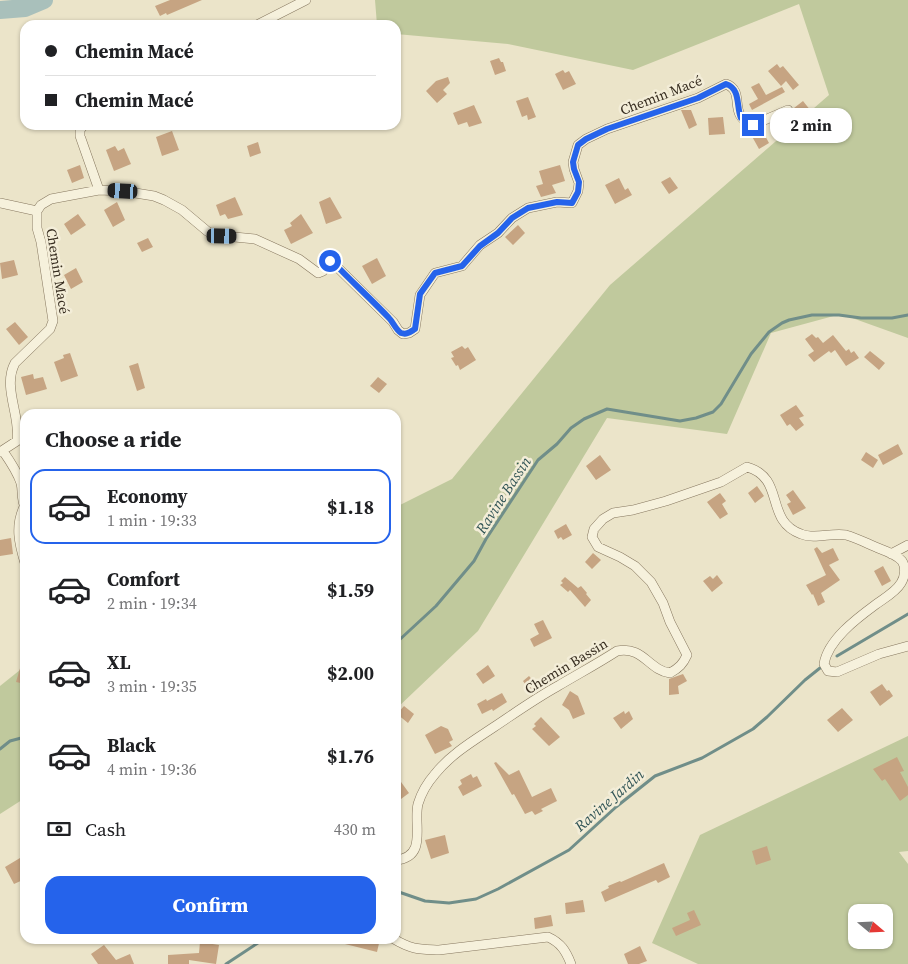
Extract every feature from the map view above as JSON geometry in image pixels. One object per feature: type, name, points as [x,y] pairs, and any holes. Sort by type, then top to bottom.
[{"type":"street","points":[[267,20],[306,0]]},
{"type":"street","name":"Chemin Macé","points":[[20,480],[2,452],[17,441],[19,431],[10,380],[12,369],[15,363],[50,329],[53,321],[41,242],[37,228],[37,211],[41,205],[51,199],[99,190],[123,191],[154,196],[182,210],[214,235],[255,239],[299,259],[318,273],[323,271],[326,263],[333,262],[403,334],[415,329],[420,294],[435,273],[462,266],[480,246],[498,233],[512,218],[528,208],[557,202],[572,203],[578,192],[579,182],[573,162],[578,145],[586,139],[607,129],[698,98],[726,84],[732,86],[735,92],[738,112],[741,118],[753,125],[788,110]]},
{"type":"street","points":[[80,130],[80,136],[99,190]]},
{"type":"street","points":[[0,203],[37,211]]},
{"type":"street","name":"Chemin Bassin","points":[[401,859],[406,858],[414,851],[418,832],[418,804],[423,792],[435,774],[451,757],[469,744],[557,686],[617,652],[628,650],[635,652],[664,672],[670,673],[680,666],[687,655],[670,622],[664,603],[651,582],[635,566],[620,557],[598,548],[592,537],[594,529],[603,519],[613,513],[666,501],[721,482],[747,467],[768,479],[776,507],[784,523],[799,534],[807,536],[846,535],[891,554]]},
{"type":"street","points":[[20,516],[18,528],[20,544]]},
{"type":"street","points":[[908,545],[891,554],[902,561],[905,569],[902,583],[847,629],[825,655],[824,664],[828,672],[837,672],[878,654],[908,646]]},
{"type":"street","points":[[401,943],[407,947],[421,950],[440,950],[548,937],[558,941],[572,964]]},
{"type":"green space","points":[[375,0],[908,0],[908,338],[841,314],[771,333],[727,434],[607,418],[478,631],[401,704],[401,504],[452,479],[610,285],[829,95],[799,4],[633,70],[508,44],[401,34],[401,20],[377,20]]},
{"type":"green space","points":[[20,670],[20,801],[0,814],[0,686]]},
{"type":"green space","points":[[908,736],[908,851],[899,852],[908,864],[908,964],[698,964],[652,943],[700,835]]},
{"type":"building","points":[[170,0],[202,0],[167,15],[166,13],[160,16],[155,6]]},
{"type":"building","points":[[499,58],[503,62],[506,71],[495,75],[490,61]]},
{"type":"building","points":[[777,64],[780,68],[783,66],[799,85],[793,90],[786,81],[781,86],[768,71]]},
{"type":"building","points":[[563,70],[565,73],[569,71],[576,84],[563,90],[555,74]]},
{"type":"building","points":[[448,77],[450,83],[443,90],[447,94],[437,103],[426,91],[436,81]]},
{"type":"building","points":[[759,83],[766,95],[782,87],[785,92],[752,110],[749,104],[758,99],[751,87]]},
{"type":"building","points":[[528,97],[536,117],[528,120],[527,115],[522,117],[516,101]]},
{"type":"building","points":[[803,101],[815,116],[805,124],[794,108]]},
{"type":"building","points":[[474,105],[482,123],[469,127],[467,122],[458,125],[453,113]]},
{"type":"building","points":[[681,110],[691,110],[697,125],[689,129]]},
{"type":"building","points":[[723,117],[725,134],[709,135],[708,118]]},
{"type":"building","points":[[761,128],[769,143],[759,149],[749,131]]},
{"type":"building","points":[[172,131],[179,150],[162,156],[156,137]]},
{"type":"building","points":[[258,142],[261,153],[250,157],[247,146]]},
{"type":"building","points":[[115,146],[118,151],[124,148],[131,164],[114,171],[106,150]]},
{"type":"building","points":[[80,165],[84,178],[72,183],[67,170]]},
{"type":"building","points":[[560,165],[565,181],[552,185],[556,193],[541,197],[536,186],[543,184],[539,171]]},
{"type":"building","points":[[670,177],[678,188],[669,194],[661,182]]},
{"type":"building","points":[[619,178],[625,190],[628,188],[632,195],[615,204],[605,185]]},
{"type":"building","points":[[235,197],[243,215],[228,219],[225,214],[220,216],[216,205]]},
{"type":"building","points":[[330,197],[342,218],[326,224],[319,202]]},
{"type":"building","points":[[117,202],[125,220],[113,227],[104,210]]},
{"type":"building","points":[[78,214],[86,225],[71,235],[64,224]]},
{"type":"building","points":[[301,214],[313,233],[291,244],[284,230],[292,226],[290,223]]},
{"type":"building","points":[[518,225],[525,233],[513,245],[505,237]]},
{"type":"building","points":[[148,238],[153,247],[142,252],[137,243]]},
{"type":"building","points":[[377,258],[386,276],[372,284],[362,266]]},
{"type":"building","points":[[14,260],[18,275],[2,279],[0,263]]},
{"type":"building","points":[[76,268],[83,282],[71,289],[64,275]]},
{"type":"building","points":[[15,322],[28,337],[19,345],[6,329]]},
{"type":"building","points":[[812,334],[823,343],[833,335],[846,351],[849,349],[851,353],[854,351],[859,358],[846,366],[835,350],[831,353],[829,351],[814,362],[808,355],[814,351],[805,339]]},
{"type":"building","points":[[462,346],[465,349],[468,347],[476,360],[460,370],[451,358],[454,357],[451,352]]},
{"type":"building","points":[[870,351],[885,363],[879,370],[864,357]]},
{"type":"building","points":[[70,353],[78,376],[61,382],[54,362],[64,358],[63,355]]},
{"type":"building","points":[[138,363],[145,388],[137,391],[129,366]]},
{"type":"building","points":[[33,374],[34,379],[43,377],[47,389],[26,395],[21,377]]},
{"type":"building","points":[[378,377],[387,384],[379,393],[370,386]]},
{"type":"building","points":[[796,405],[804,416],[799,418],[804,425],[796,431],[790,424],[787,426],[780,415]]},
{"type":"building","points":[[898,444],[903,454],[883,465],[878,455]]},
{"type":"building","points":[[866,452],[878,460],[873,468],[861,460]]},
{"type":"building","points":[[600,455],[611,470],[596,480],[586,466]]},
{"type":"building","points":[[757,486],[764,496],[755,503],[748,493]]},
{"type":"building","points":[[793,490],[806,508],[793,515],[787,504],[791,502],[786,495]]},
{"type":"building","points":[[720,493],[726,501],[722,504],[728,514],[720,519],[707,502]]},
{"type":"building","points":[[566,524],[572,535],[563,540],[561,537],[558,539],[554,531]]},
{"type":"building","points":[[11,538],[13,554],[0,556],[0,540]]},
{"type":"building","points":[[817,547],[822,553],[833,548],[839,560],[829,565],[840,580],[821,593],[825,602],[818,606],[813,594],[806,585],[826,575],[814,549]]},
{"type":"building","points":[[593,553],[601,560],[592,569],[585,562]]},
{"type":"building","points":[[883,566],[891,581],[882,586],[874,571]]},
{"type":"building","points":[[717,575],[723,583],[712,592],[703,581],[710,576],[713,579]]},
{"type":"building","points":[[565,577],[578,588],[581,586],[587,593],[591,600],[585,607],[570,590],[568,592],[560,585]]},
{"type":"building","points":[[543,620],[552,638],[534,647],[530,639],[539,634],[534,624]]},
{"type":"building","points":[[596,644],[601,652],[590,659],[585,651]]},
{"type":"building","points":[[488,665],[495,676],[483,684],[476,674]]},
{"type":"building","points":[[20,668],[20,683],[16,682]]},
{"type":"building","points":[[683,674],[687,681],[678,686],[679,694],[669,695],[669,679]]},
{"type":"building","points":[[529,676],[540,689],[532,694],[523,681]]},
{"type":"building","points":[[882,684],[893,696],[880,706],[870,692]]},
{"type":"building","points":[[570,691],[578,696],[585,714],[573,719],[569,710],[562,705]]},
{"type":"building","points":[[502,693],[507,702],[493,711],[492,709],[482,714],[477,704]]},
{"type":"building","points":[[404,706],[414,714],[408,723],[401,717],[401,709]]},
{"type":"building","points":[[842,708],[853,720],[838,732],[827,720]]},
{"type":"building","points":[[624,711],[625,714],[629,711],[633,719],[621,729],[613,718]]},
{"type":"building","points":[[541,717],[560,737],[549,746],[532,729]]},
{"type":"building","points":[[441,726],[448,729],[453,740],[449,742],[452,746],[435,754],[425,735]]},
{"type":"building","points":[[897,757],[904,771],[900,772],[908,787],[908,795],[900,801],[885,779],[882,781],[873,769]]},
{"type":"building","points":[[496,762],[509,775],[519,770],[532,797],[551,788],[557,801],[541,809],[543,811],[535,815],[532,811],[525,814],[494,763]]},
{"type":"building","points":[[471,774],[473,778],[477,776],[482,786],[463,796],[458,787],[462,784],[460,780]]},
{"type":"building","points":[[401,782],[409,793],[401,799]]},
{"type":"building","points":[[445,835],[449,853],[431,859],[425,840]]},
{"type":"building","points":[[767,846],[771,860],[756,865],[752,851]]},
{"type":"building","points":[[20,858],[20,881],[14,884],[5,867]]},
{"type":"building","points":[[664,863],[670,877],[658,883],[656,880],[605,902],[601,892],[609,888],[608,886]]},
{"type":"building","points":[[583,900],[585,912],[566,914],[565,903]]},
{"type":"building","points":[[694,910],[701,925],[676,936],[672,928],[690,920],[687,913]]},
{"type":"building","points":[[551,915],[553,926],[535,929],[534,918]]},
{"type":"building","points":[[200,944],[219,945],[216,964],[189,960],[189,964],[168,964],[168,955],[199,953]]},
{"type":"building","points":[[345,944],[379,944],[377,952]]},
{"type":"building","points":[[104,945],[116,960],[130,954],[134,964],[98,964],[91,954]]},
{"type":"building","points":[[640,946],[647,961],[639,964],[628,964],[624,954]]},
{"type":"waterway","points":[[0,10],[25,8],[44,0]]},
{"type":"waterway","name":"Ravine Bassin","points":[[401,638],[436,606],[474,561],[486,539],[538,460],[557,444],[571,428],[584,419],[607,409],[680,421],[696,418],[713,412],[721,404],[751,354],[769,332],[782,323],[812,315],[839,315],[861,318],[892,318],[908,315]]},
{"type":"waterway","name":"Ravine Jardin","points":[[837,656],[908,614]]},
{"type":"waterway","name":"Ravine Jardin","points":[[401,893],[425,901],[449,903],[476,899],[498,889],[569,850],[616,807],[655,776],[702,758],[753,729],[820,668]]},
{"type":"waterway","name":"Ravine Bassin","points":[[0,749],[10,741],[20,738]]},
{"type":"waterway","name":"Ravine Jardin","points":[[226,964],[256,944]]},
{"type":"route","points":[[330,261],[393,322],[398,330],[403,334],[409,333],[415,329],[420,294],[435,273],[462,266],[480,246],[498,233],[512,218],[528,208],[557,202],[572,203],[578,192],[579,182],[573,162],[578,145],[586,139],[607,129],[698,98],[726,84],[732,86],[735,92],[738,100],[738,112],[741,118],[753,125]]}]
